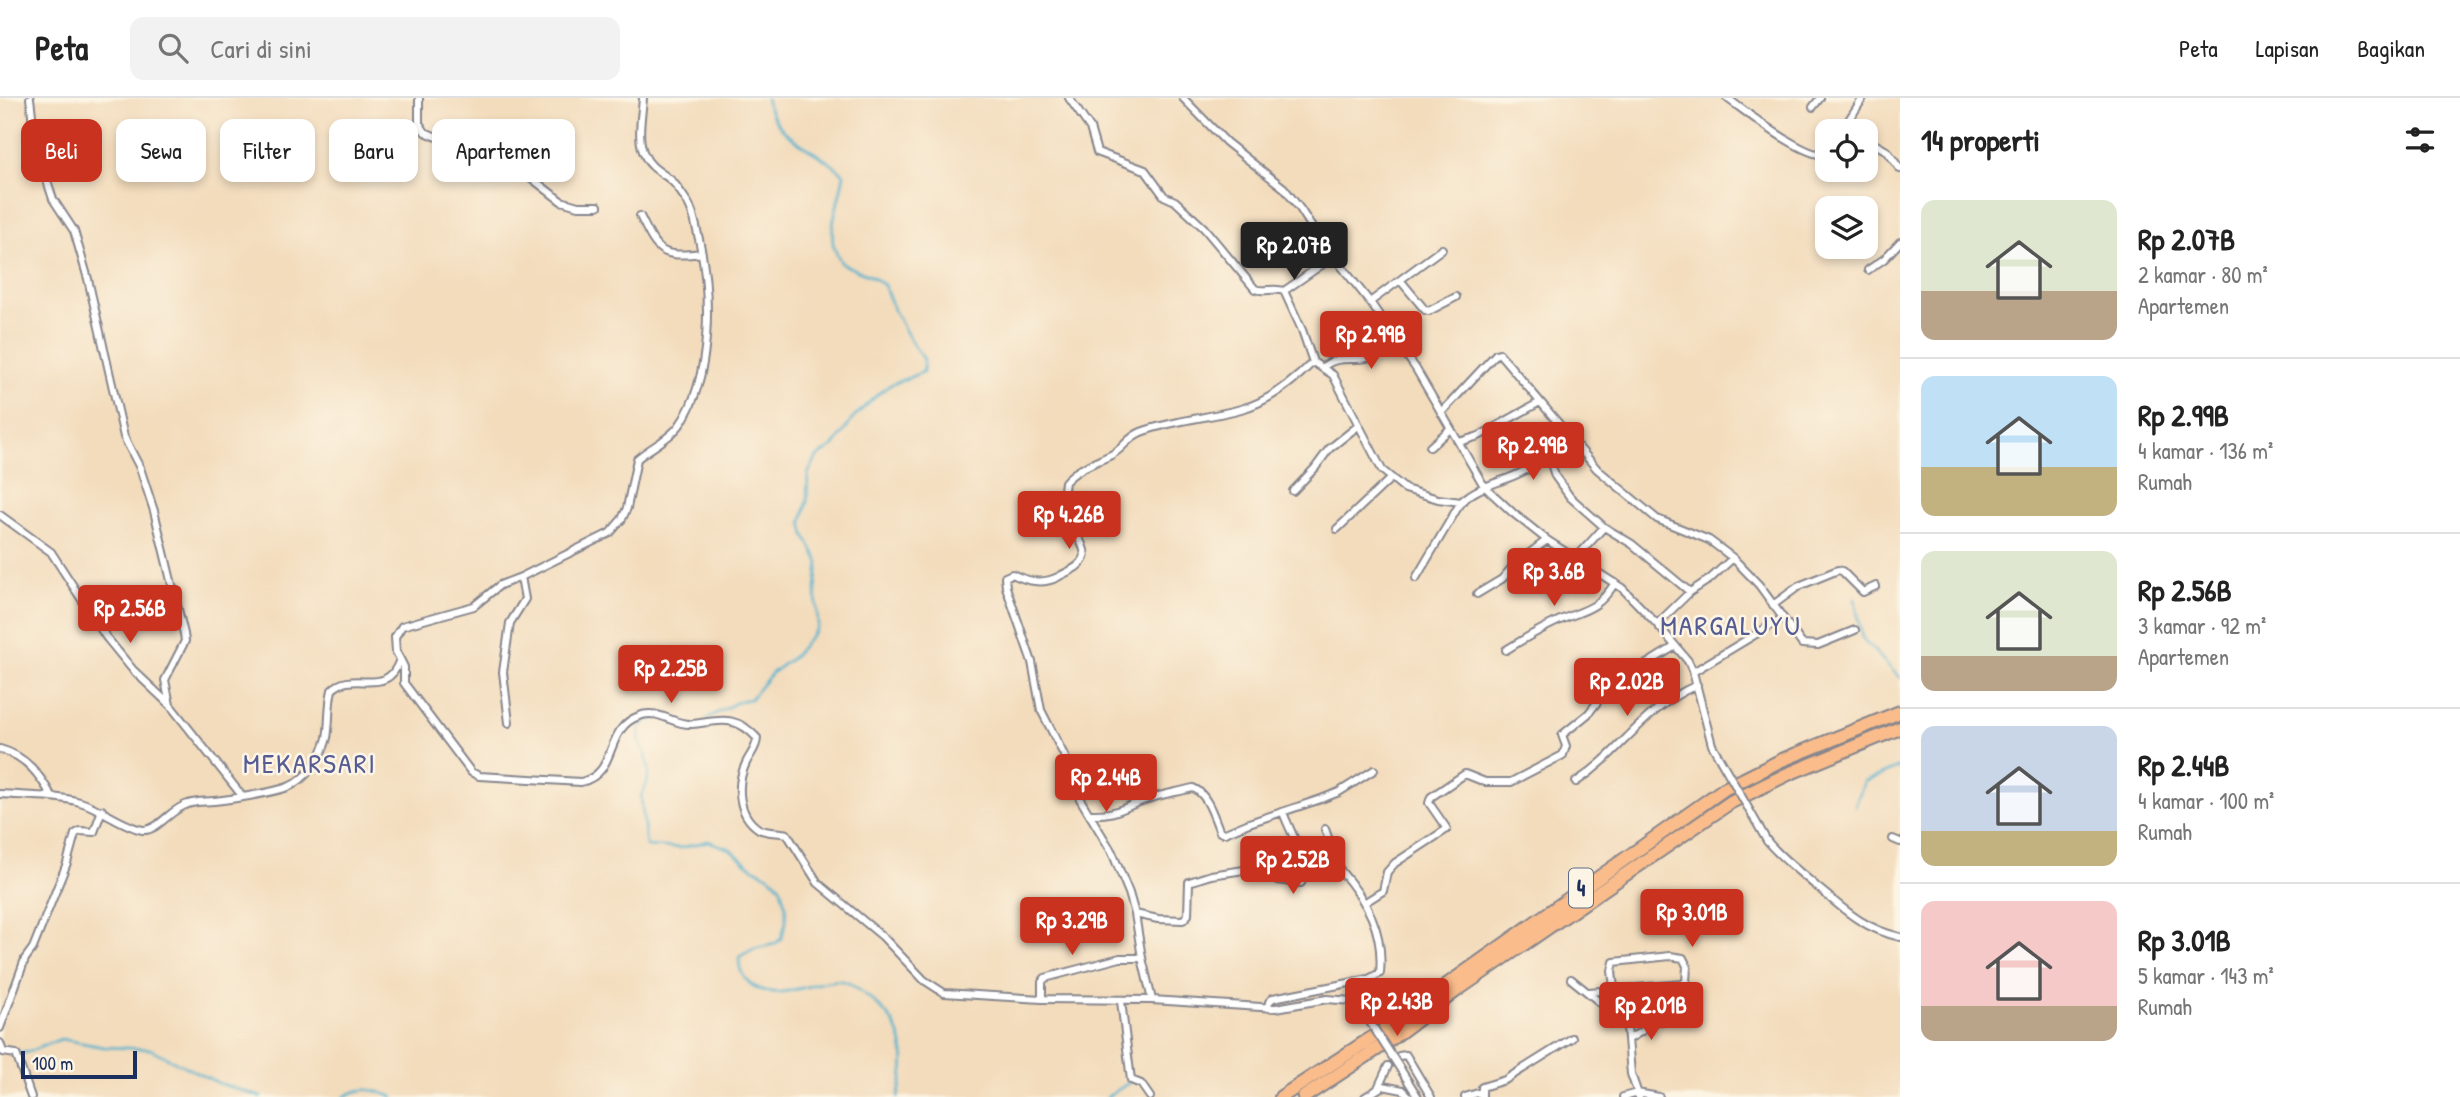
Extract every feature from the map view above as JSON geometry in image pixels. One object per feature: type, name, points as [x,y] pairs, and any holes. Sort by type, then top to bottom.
[{"type":"highway","name":"4","points":[[1280,1097],[1373,1037],[1724,789],[1782,760],[1900,712]]},
{"type":"highway","name":"4","points":[[1304,1097],[1381,1047],[1555,922],[1731,802],[1788,774],[1900,728]]},
{"type":"street","points":[[30,98],[41,162],[53,199],[74,231],[88,279],[124,437],[140,468],[154,511],[184,634],[184,641],[164,684],[170,705]]},
{"type":"street","points":[[419,98],[419,123],[425,132],[530,177],[561,201],[578,206],[598,206]]},
{"type":"street","points":[[643,98],[641,132],[645,158],[674,183],[690,206],[702,253],[708,306],[706,344],[697,382],[687,412],[678,426],[666,439],[638,459],[627,508],[610,533],[522,577],[500,585],[474,606],[402,626],[394,638],[396,652],[404,667],[404,683],[471,772],[479,776],[581,782],[597,776],[607,761],[617,732],[636,716],[655,714],[684,725],[726,719],[741,725],[757,738],[757,745],[745,765],[738,792],[741,804],[751,820],[760,829],[787,834],[818,883],[883,937],[924,980],[944,993],[1042,999],[1152,1000],[1268,1008],[1327,999],[1352,1001],[1370,1022],[1418,1097]]},
{"type":"street","points":[[1069,98],[1090,128],[1097,152],[1145,170],[1164,196],[1175,201],[1204,228],[1255,289],[1260,292],[1277,289],[1284,291],[1313,362],[1333,375],[1377,464],[1390,479],[1405,489],[1438,499],[1461,502]]},
{"type":"street","points":[[1183,98],[1226,142],[1284,188],[1333,257],[1370,302],[1416,369],[1484,486],[1547,540],[1615,583],[1657,624],[1688,661],[1712,745],[1767,841],[1779,856],[1848,913],[1874,930],[1900,937]]},
{"type":"street","points":[[1727,98],[1794,144],[1815,155]]},
{"type":"street","points":[[1813,107],[1820,98]]},
{"type":"street","points":[[1851,119],[1863,98]]},
{"type":"street","points":[[1878,146],[1887,151],[1900,169]]},
{"type":"street","points":[[640,216],[653,242],[662,251],[678,256],[702,253]]},
{"type":"street","points":[[1868,270],[1884,259],[1900,242]]},
{"type":"street","points":[[1370,302],[1442,248]]},
{"type":"street","points":[[1284,291],[1333,257]]},
{"type":"street","points":[[1400,280],[1425,310],[1429,311],[1456,297]]},
{"type":"street","points":[[1322,368],[1329,361],[1339,358],[1368,358],[1385,350],[1395,340]]},
{"type":"street","points":[[1441,413],[1497,353],[1597,469],[1657,519],[1709,540],[1733,558],[1759,585],[1781,619],[1802,644],[1818,645],[1855,630]]},
{"type":"street","points":[[1152,1000],[1129,893],[1112,852],[1080,799],[1065,757],[1041,710],[1032,662],[1005,578],[1012,574],[1028,581],[1053,579],[1083,561],[1084,551],[1068,519],[1064,488],[1065,482],[1080,469],[1116,453],[1126,440],[1140,432],[1210,414],[1243,409],[1265,399],[1296,379],[1313,362]]},
{"type":"street","points":[[1459,442],[1479,436],[1540,402]]},
{"type":"street","points":[[1293,491],[1329,449],[1359,426]]},
{"type":"street","points":[[1430,447],[1450,429]]},
{"type":"street","points":[[1416,578],[1461,502],[1472,492],[1523,472],[1573,440]]},
{"type":"street","points":[[1549,457],[1555,476],[1570,497],[1604,527],[1632,544],[1690,592]]},
{"type":"street","points":[[1337,529],[1390,479]]},
{"type":"street","points":[[0,515],[51,552],[106,638],[133,670],[170,705],[243,797]]},
{"type":"street","points":[[1576,558],[1604,527]]},
{"type":"street","points":[[1477,594],[1502,579],[1515,564],[1547,540]]},
{"type":"street","points":[[1657,624],[1690,592],[1710,579],[1733,558]]},
{"type":"street","points":[[1773,605],[1799,586],[1838,570],[1863,592],[1877,586]]},
{"type":"street","points":[[509,723],[503,672],[510,623],[525,599],[522,577]]},
{"type":"street","points":[[1506,650],[1558,621],[1584,613],[1604,599],[1615,583]]},
{"type":"street","points":[[1693,672],[1781,619]]},
{"type":"street","points":[[1364,903],[1383,891],[1387,872],[1395,863],[1447,829],[1429,803],[1431,797],[1465,774],[1486,782],[1511,782],[1563,755],[1566,746],[1562,735],[1588,714],[1609,687],[1674,647]]},
{"type":"street","points":[[0,794],[52,797],[80,802],[139,829],[148,830],[154,829],[166,816],[184,805],[243,797],[287,787],[298,781],[322,752],[327,737],[332,690],[346,682],[386,680],[396,673],[400,659]]},
{"type":"street","points":[[1576,782],[1603,762],[1658,706],[1697,685]]},
{"type":"street","points":[[0,749],[21,758],[32,768],[52,797]]},
{"type":"street","points":[[1088,814],[1106,815],[1120,812],[1145,800],[1193,788],[1199,790],[1204,797],[1220,832],[1225,833],[1339,792],[1374,770]]},
{"type":"street","points":[[0,1028],[25,959],[33,948],[67,863],[75,834],[80,831],[94,832],[102,810]]},
{"type":"street","points":[[1135,914],[1158,919],[1183,920],[1188,915],[1188,885],[1199,877],[1262,867],[1278,880],[1301,883],[1305,873],[1283,812]]},
{"type":"street","points":[[1268,1008],[1270,999],[1370,979],[1380,973],[1378,929],[1364,903],[1340,870],[1325,829]]},
{"type":"street","points":[[1305,873],[1340,870]]},
{"type":"street","points":[[1588,992],[1614,988],[1682,984],[1686,982],[1683,958],[1670,956],[1614,962],[1614,988],[1604,1006]]},
{"type":"street","points":[[1042,999],[1042,982],[1045,978],[1120,958],[1142,958]]},
{"type":"street","points":[[1571,979],[1627,1027],[1631,1074],[1638,1095]]},
{"type":"street","points":[[1309,992],[1311,1002]]},
{"type":"street","points":[[1121,1001],[1130,1080],[1141,1084],[1150,1097]]},
{"type":"street","points":[[1623,1021],[1670,1021]]},
{"type":"street","points":[[1629,1040],[1642,1031],[1647,1021]]},
{"type":"street","points":[[1456,1097],[1481,1094],[1482,1087],[1505,1080],[1572,1038]]},
{"type":"street","points":[[0,1043],[3,1052],[16,1055],[31,1097]]},
{"type":"street","points":[[1399,1056],[1406,1055],[1431,1097]]},
{"type":"street","points":[[1378,1088],[1388,1066]]},
{"type":"street","points":[[1365,1097],[1383,1086],[1403,1090],[1410,1097]]},
{"type":"street","points":[[1623,1097],[1659,1097]]},
{"type":"waterway","points":[[706,719],[739,701],[750,699],[815,631],[818,625],[816,590],[819,562],[805,535],[802,522],[807,502],[808,474],[817,457],[834,446],[854,417],[877,395],[890,385],[923,372],[924,359],[894,310],[884,285],[873,277],[842,264],[835,251],[833,226],[844,174],[787,133],[770,112],[766,98]]},
{"type":"waterway","points":[[1855,599],[1862,638],[1900,678]]},
{"type":"waterway","points":[[659,718],[649,719],[640,727],[639,741],[649,770],[641,796],[646,846],[681,848],[708,841],[730,849],[749,865],[772,878],[780,886],[786,907],[786,922],[781,939],[775,944],[753,949],[739,957],[743,976],[763,991],[788,991],[836,981],[848,983],[860,991],[888,1015],[900,1039],[904,1065],[898,1097]]},
{"type":"waterway","points":[[675,724],[692,727]]},
{"type":"waterway","points":[[1855,806],[1864,782],[1900,767]]},
{"type":"waterway","points":[[17,1054],[61,1039],[104,1047],[150,1049],[218,1083],[261,1097]]},
{"type":"waterway","points":[[1107,1097],[1130,1082]]},
{"type":"waterway","points":[[344,1097],[357,1091],[368,1090],[393,1097]]},
{"type":"district","name":"MARGALUYU","points":[[1731,625]]},
{"type":"district","name":"MEKARSARI","points":[[310,763]]}]
